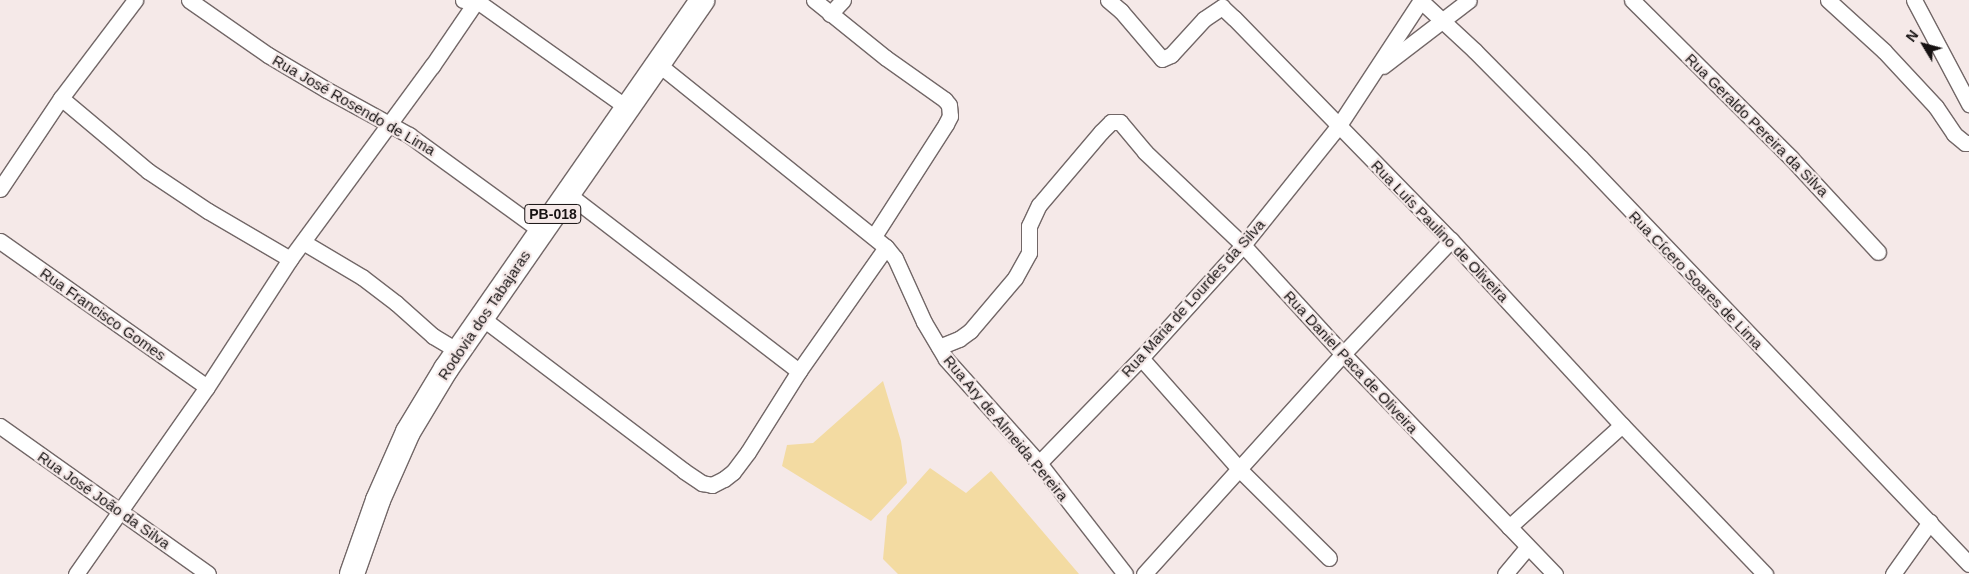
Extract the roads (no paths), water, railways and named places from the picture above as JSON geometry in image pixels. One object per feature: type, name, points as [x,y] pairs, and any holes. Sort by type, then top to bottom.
[{"type":"main road","name":"Rodovia dos Tabajaras","points":[[352,574],[378,500],[408,432],[458,351],[702,0]]},
{"type":"street","points":[[0,189],[61,98],[135,0]]},
{"type":"street","name":"Rua José Rosendo de Lima","points":[[189,0],[268,55],[390,124],[442,157],[541,231]]},
{"type":"street","points":[[76,574],[122,511],[207,387],[290,259],[390,124],[472,0],[626,107]]},
{"type":"street","points":[[814,0],[886,58],[945,100],[950,111],[946,124],[874,236]]},
{"type":"street","points":[[830,14],[843,0]]},
{"type":"street","name":"Rua Luís Paulino de Oliveira","points":[[1108,0],[1125,5],[1162,59],[1171,55],[1218,4],[1450,240],[1622,425],[1765,574]]},
{"type":"street","name":"Rua Cícero Soares de Lima","points":[[1421,0],[1573,150],[1969,564]]},
{"type":"street","name":"Rua Maria de Lourdes da Silva","points":[[1039,464],[1140,358],[1243,245],[1339,125],[1421,0]]},
{"type":"street","points":[[1374,73],[1469,0]]},
{"type":"street","name":"Rua Geraldo Pereira da Silva","points":[[1632,0],[1791,158],[1878,252]]},
{"type":"street","points":[[1828,0],[1884,51],[1936,107],[1954,134],[1967,143]]},
{"type":"street","points":[[1914,0],[1969,104]]},
{"type":"street","name":"Rua Ary de Almeida Pereira","points":[[658,64],[886,247],[895,258],[924,322],[939,348],[959,375],[1039,464],[1125,574]]},
{"type":"street","points":[[61,98],[148,171],[208,211],[290,259]]},
{"type":"street","name":"Rua Daniel Paca de Oliveira","points":[[939,348],[965,335],[1015,278],[1029,253],[1029,226],[1039,205],[1053,186],[1108,125],[1116,121],[1120,122],[1145,152],[1243,245],[1343,354],[1555,574]]},
{"type":"street","points":[[568,194],[799,371]]},
{"type":"street","points":[[1144,574],[1343,354],[1450,240]]},
{"type":"street","name":"Rua Francisco Gomes","points":[[0,241],[207,387]]},
{"type":"street","points":[[303,242],[362,277],[434,336],[458,351]]},
{"type":"street","points":[[482,318],[684,471],[707,485],[718,482],[733,472],[748,452],[799,371],[886,247]]},
{"type":"street","points":[[1140,358],[1240,470],[1329,558]]},
{"type":"street","points":[[1509,527],[1622,425]]},
{"type":"street","name":"Rua José João da Silva","points":[[0,426],[208,574]]},
{"type":"street","points":[[1893,574],[1930,522]]},
{"type":"street","points":[[1505,574],[1528,547]]}]
